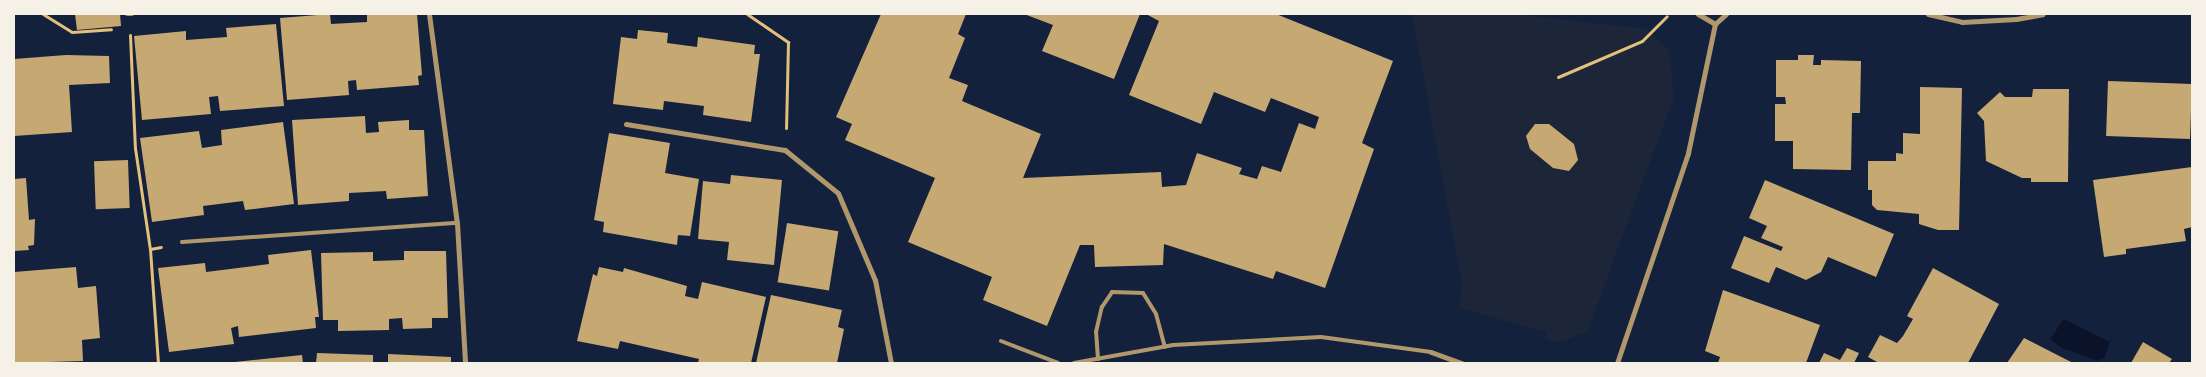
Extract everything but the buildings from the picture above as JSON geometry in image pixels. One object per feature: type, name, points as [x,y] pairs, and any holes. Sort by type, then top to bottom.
[{"type":"street","points":[[429,14],[457,223],[465,363]]},
{"type":"street","points":[[1698,14],[1715,24]]},
{"type":"street","points":[[1618,363],[1688,153],[1715,24],[1726,14]]},
{"type":"street","points":[[1928,14],[1962,22],[2016,20],[2044,14]]},
{"type":"street","points":[[626,124],[785,150],[838,193],[876,280],[891,363]]},
{"type":"street","points":[[1431,352],[1462,363]]},
{"type":"lane","points":[[127,14],[132,14]]},
{"type":"lane","points":[[182,242],[457,223]]},
{"type":"lane","points":[[1098,359],[1096,332],[1102,307],[1112,292],[1143,293],[1156,314],[1165,347]]},
{"type":"lane","points":[[1074,363],[1165,347],[1321,337],[1431,352]]},
{"type":"lane","points":[[1001,341],[1058,363]]},
{"type":"path","points":[[43,14],[72,32],[120,28]]},
{"type":"path","points":[[747,14],[788,42],[785,150]]},
{"type":"path","points":[[1558,77],[1642,41],[1667,16]]},
{"type":"path","points":[[129,27],[136,148],[150,250],[158,363]]},
{"type":"shaded area","points":[[1412,14],[1513,14],[1647,29],[1669,51],[1674,97],[1587,332],[1559,342],[1544,340],[1547,332],[1459,308],[1462,284]]},
{"type":"shaded area","points":[[2064,319],[2110,342],[2104,358],[2097,361],[2062,348],[2050,339]]}]
